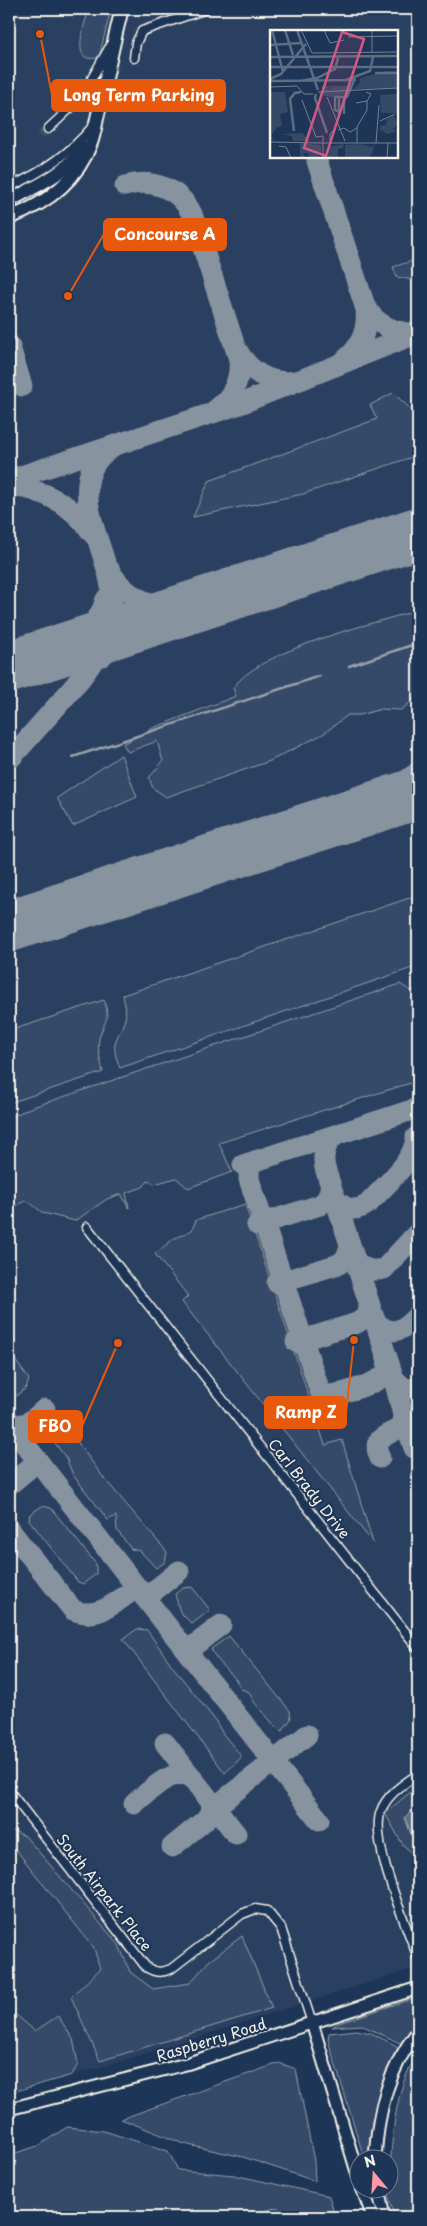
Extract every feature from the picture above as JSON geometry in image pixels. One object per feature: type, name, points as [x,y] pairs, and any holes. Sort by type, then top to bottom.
[{"type":"main road","points":[[9,218],[35,207],[64,184],[84,159],[91,143],[122,9]]},
{"type":"main road","points":[[9,201],[56,173],[76,157],[95,125]]},
{"type":"main road","name":"Raspberry Road","points":[[9,2109],[186,2064],[418,1988]]},
{"type":"main road","points":[[312,2023],[350,2149]]},
{"type":"main road","points":[[376,2148],[382,2102],[389,2080],[406,2048],[418,2031]]},
{"type":"main road","points":[[366,2198],[373,2217]]},
{"type":"main road","points":[[380,2198],[384,2217]]},
{"type":"street","points":[[134,58],[136,43],[142,31],[206,9]]},
{"type":"street","points":[[48,129],[82,98],[116,33]]},
{"type":"street","points":[[9,188],[34,176],[62,158],[78,145],[95,125]]},
{"type":"street","name":"Carl Brady Drive","points":[[87,1227],[418,1648]]},
{"type":"street","points":[[418,1774],[392,1794],[381,1812],[379,1841],[418,1958]]},
{"type":"street","name":"South Airpark Place","points":[[9,1791],[146,1967],[154,1972],[171,1969],[242,1914],[255,1909],[267,1911],[281,1928],[312,2023]]},
{"type":"shaded area","points":[[9,9],[418,9],[418,1967],[119,2062],[72,2075],[78,2064],[9,2085]]},
{"type":"shaded area","points":[[89,9],[111,9],[99,57],[90,58],[84,56],[81,50],[82,33]]},
{"type":"shaded area","points":[[418,259],[418,281],[397,277],[393,267]]},
{"type":"shaded area","points":[[393,393],[412,410],[418,408],[418,455],[303,494],[193,517],[209,481],[377,419],[370,405]]},
{"type":"shaded area","points":[[418,610],[418,696],[401,710],[381,709],[360,715],[348,715],[323,734],[270,761],[166,797],[153,788],[149,778],[163,761],[157,741],[128,752],[123,744],[153,728],[236,696],[233,688],[247,674],[267,661],[291,650],[346,631]]},
{"type":"shaded area","points":[[121,755],[137,797],[73,826],[57,798]]},
{"type":"shaded area","points":[[418,895],[418,966],[120,1068],[115,1052],[115,1042],[126,1016],[123,995]]},
{"type":"shaded area","points":[[400,984],[411,991],[418,989],[417,1081],[219,1143],[232,1172],[188,1188],[176,1178],[154,1184],[148,1181],[143,1187],[126,1193],[129,1208],[121,1194],[107,1199],[75,1221],[43,1213],[29,1202],[24,1201],[11,1210],[9,1214],[9,1118],[30,1108]]},
{"type":"shaded area","points":[[104,1000],[107,1017],[99,1039],[103,1072],[9,1103],[9,1031]]},
{"type":"shaded area","points":[[245,1204],[325,1445],[342,1440],[373,1543],[182,1302],[188,1296],[155,1254],[173,1239],[192,1230],[196,1220]]},
{"type":"shaded area","points":[[9,1352],[29,1379],[26,1388],[16,1396],[9,1387]]},
{"type":"shaded area","points":[[68,1429],[103,1477],[167,1552],[165,1562],[156,1568],[140,1551],[131,1549],[117,1530],[116,1516],[108,1520],[73,1475],[66,1458],[51,1438],[61,1430]]},
{"type":"shaded area","points":[[42,1506],[51,1508],[96,1564],[96,1574],[83,1584],[78,1582],[29,1520],[30,1514]]},
{"type":"shaded area","points":[[192,1587],[210,1610],[192,1624],[180,1612],[175,1594],[183,1588]]},
{"type":"shaded area","points":[[137,1629],[147,1630],[242,1757],[225,1773],[123,1639]]},
{"type":"shaded area","points":[[229,1636],[290,1711],[291,1719],[282,1731],[276,1727],[258,1706],[249,1692],[241,1689],[235,1678],[214,1655],[211,1649]]},
{"type":"shaded area","points":[[418,1786],[418,1805],[405,1818],[418,1849],[418,1858],[403,1845],[385,1813]]},
{"type":"shaded area","points":[[418,1805],[418,1849],[415,1846],[405,1817]]},
{"type":"shaded area","points":[[9,1829],[25,1836],[119,1945],[130,1972],[153,1989],[190,1983],[208,1962],[242,1936],[272,2008],[100,2061],[71,1997],[100,1969],[94,1948],[9,1841]]},
{"type":"shaded area","points":[[418,1997],[418,2023],[402,2044],[361,2025],[332,2027],[339,2023]]},
{"type":"shaded area","points":[[9,2009],[35,2031],[58,2016],[73,2039],[78,2064],[72,2075],[9,2093]]},
{"type":"shaded area","points":[[356,2030],[371,2033],[401,2048],[381,2087],[371,2129],[370,2148],[361,2148],[328,2040],[329,2033]]},
{"type":"shaded area","points":[[418,2055],[418,2217],[395,2217],[389,2198],[400,2198],[400,2148],[392,2148],[399,2100],[403,2083]]},
{"type":"shaded area","points":[[279,2063],[296,2069],[314,2161],[315,2181],[243,2157],[184,2144],[121,2119]]},
{"type":"shaded area","points":[[67,2127],[104,2131],[168,2151],[178,2170],[234,2175],[329,2196],[335,2217],[285,2217],[277,2207],[248,2217],[9,2217],[9,2155],[38,2146]]},
{"type":"waterway","points":[[349,666],[418,643]]},
{"type":"waterway","points":[[73,757],[320,676]]},
{"type":"taxiway","points":[[317,161],[366,309],[366,324],[362,338],[355,350],[345,360]]},
{"type":"taxiway","points":[[125,186],[145,183],[164,187],[180,198],[192,214],[239,359],[237,382],[226,401],[214,411]]},
{"type":"taxiway","points":[[365,306],[374,318],[387,327],[401,332],[417,333]]},
{"type":"taxiway","points":[[9,480],[240,404],[418,333]]},
{"type":"taxiway","points":[[9,344],[22,386]]},
{"type":"taxiway","points":[[237,350],[247,364],[261,375],[276,381],[294,381]]},
{"type":"taxiway","points":[[9,760],[78,682],[95,658],[107,631],[111,616],[112,600],[110,581],[88,499],[89,479],[96,462],[111,448]]},
{"type":"taxiway","points":[[9,486],[34,490],[57,500],[77,515],[93,534]]},
{"type":"taxiway","points":[[109,569],[116,580],[133,596],[155,604],[191,607]]},
{"type":"taxiway","points":[[52,653],[85,632],[98,618],[106,599]]},
{"type":"taxiway","points":[[102,656],[118,638],[137,625]]},
{"type":"taxiway","points":[[347,816],[390,792],[418,772]]},
{"type":"taxiway","points":[[243,1165],[418,1108]]},
{"type":"taxiway","points":[[336,1135],[329,1142],[325,1150],[325,1168],[394,1379],[414,1448]]},
{"type":"taxiway","points":[[334,1197],[342,1205],[350,1209],[359,1208],[369,1203],[405,1164],[414,1146],[416,1137]]},
{"type":"taxiway","points":[[255,1161],[249,1167],[249,1179],[321,1394],[327,1395],[344,1392],[374,1382],[386,1374],[388,1362]]},
{"type":"taxiway","points":[[257,1225],[320,1205],[327,1199],[331,1187]]},
{"type":"taxiway","points":[[354,1259],[367,1269],[384,1269],[418,1232]]},
{"type":"taxiway","points":[[277,1283],[339,1264],[346,1258],[350,1246]]},
{"type":"taxiway","points":[[296,1342],[357,1323],[366,1317],[369,1304]]},
{"type":"taxiway","points":[[374,1320],[380,1326],[392,1331],[408,1325],[418,1315]]},
{"type":"taxiway","points":[[394,1379],[404,1388],[418,1390]]},
{"type":"taxiway","points":[[9,1422],[19,1425],[24,1424],[45,1409]]},
{"type":"taxiway","points":[[380,1458],[378,1442],[384,1436],[398,1429],[403,1420],[403,1415]]},
{"type":"taxiway","points":[[9,1424],[319,1820]]},
{"type":"taxiway","points":[[9,1485],[38,1461]]},
{"type":"taxiway","points":[[9,1529],[73,1610],[82,1613],[99,1611],[115,1603],[137,1587]]},
{"type":"taxiway","points":[[145,1598],[179,1571]]},
{"type":"taxiway","points":[[187,1651],[221,1625]]},
{"type":"taxiway","points":[[172,1847],[204,1821],[215,1807],[307,1735]]},
{"type":"taxiway","points":[[165,1743],[236,1834]]},
{"type":"taxiway","points":[[134,1804],[154,1787],[169,1778],[177,1775],[192,1777]]},
{"type":"runway","points":[[9,667],[418,533]]},
{"type":"runway","points":[[9,926],[418,793]]},
{"type":"tunnel","points":[[40,135],[48,129]]},
{"type":"place","name":"Long Term Parking","points":[[40,34]]},
{"type":"place","name":"Concourse A","points":[[68,296]]},
{"type":"place","name":"Ramp Z","points":[[354,1340]]},
{"type":"place","name":"FBO","points":[[118,1343]]}]
